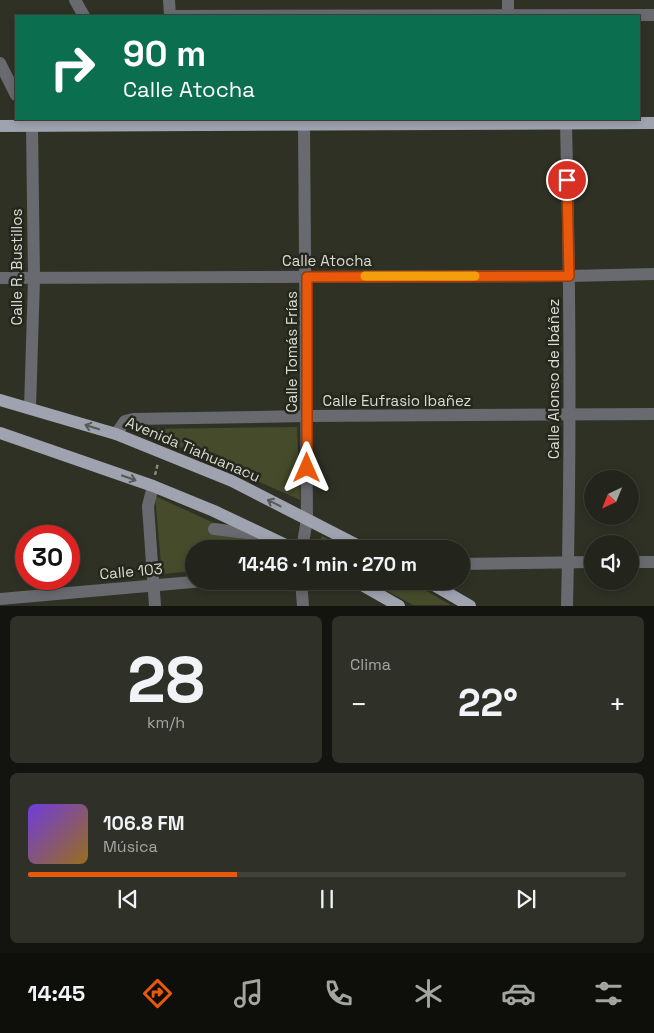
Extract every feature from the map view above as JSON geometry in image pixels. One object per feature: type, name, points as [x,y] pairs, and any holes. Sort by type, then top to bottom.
[{"type":"main road","points":[[0,126],[30,123],[137,122],[304,125],[509,121],[654,123]]},
{"type":"main road","name":"Avenida Tiahuanacu","points":[[0,400],[116,434],[232,481],[346,540]]},
{"type":"main road","points":[[0,433],[153,486],[214,511],[275,540]]},
{"type":"main road","points":[[370,590],[398,606]]},
{"type":"main road","points":[[442,590],[470,606]]},
{"type":"street","points":[[75,0],[83,15]]},
{"type":"street","points":[[169,0],[170,15]]},
{"type":"street","points":[[508,0],[508,15]]},
{"type":"street","points":[[640,15],[654,15]]},
{"type":"street","points":[[0,64],[15,93]]},
{"type":"street","name":"Calle R. Bustillos","points":[[30,123],[34,279],[30,408]]},
{"type":"street","name":"Calle Alonso de Ibáñez","points":[[566,123],[570,416],[567,606]]},
{"type":"street","name":"Calle Tomás Frías","points":[[304,125],[307,277],[307,520],[304,540]]},
{"type":"street","name":"Calle Atocha","points":[[0,278],[654,274]]},
{"type":"street","name":"Calle Eufrasio Ibañez","points":[[116,434],[125,422],[133,420],[307,416],[570,416],[654,414]]},
{"type":"street","points":[[153,486],[148,506],[155,606]]},
{"type":"street","points":[[214,529],[267,536]]},
{"type":"street","points":[[470,564],[584,562]]},
{"type":"street","points":[[639,562],[654,562]]},
{"type":"street","name":"Calle 103","points":[[0,598],[185,583]]},
{"type":"street","points":[[302,590],[303,606]]},
{"type":"path","points":[[153,486],[160,452]]},
{"type":"green space","points":[[297,427],[300,500],[140,429]]},
{"type":"green space","points":[[155,496],[251,540],[185,540],[185,572],[162,574]]},
{"type":"green space","points":[[322,536],[330,540],[320,540]]},
{"type":"green space","points":[[386,590],[425,590],[451,605],[413,605]]},
{"type":"slow traffic","points":[[365,276],[475,276]]},
{"type":"route","points":[[307,468],[307,277],[569,276],[567,180]]}]
